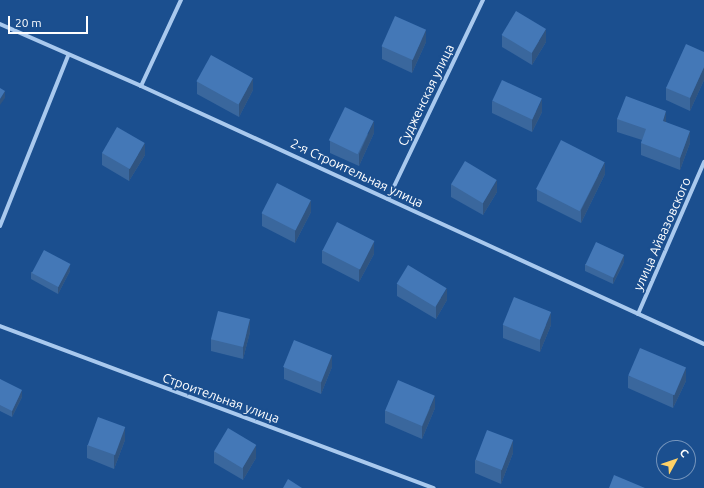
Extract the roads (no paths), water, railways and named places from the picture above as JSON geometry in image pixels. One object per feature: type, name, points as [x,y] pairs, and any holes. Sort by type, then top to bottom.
[{"type":"street","points":[[141,86],[181,0]]},
{"type":"street","name":"Судженская улица","points":[[388,199],[483,0]]},
{"type":"street","name":"2-я Строительная улица","points":[[0,24],[68,56],[141,86],[704,344]]},
{"type":"street","points":[[0,226],[68,56]]},
{"type":"street","name":"улица Айвазовского","points":[[638,314],[704,162]]},
{"type":"street","name":"Строительная улица","points":[[0,326],[434,488]]}]
